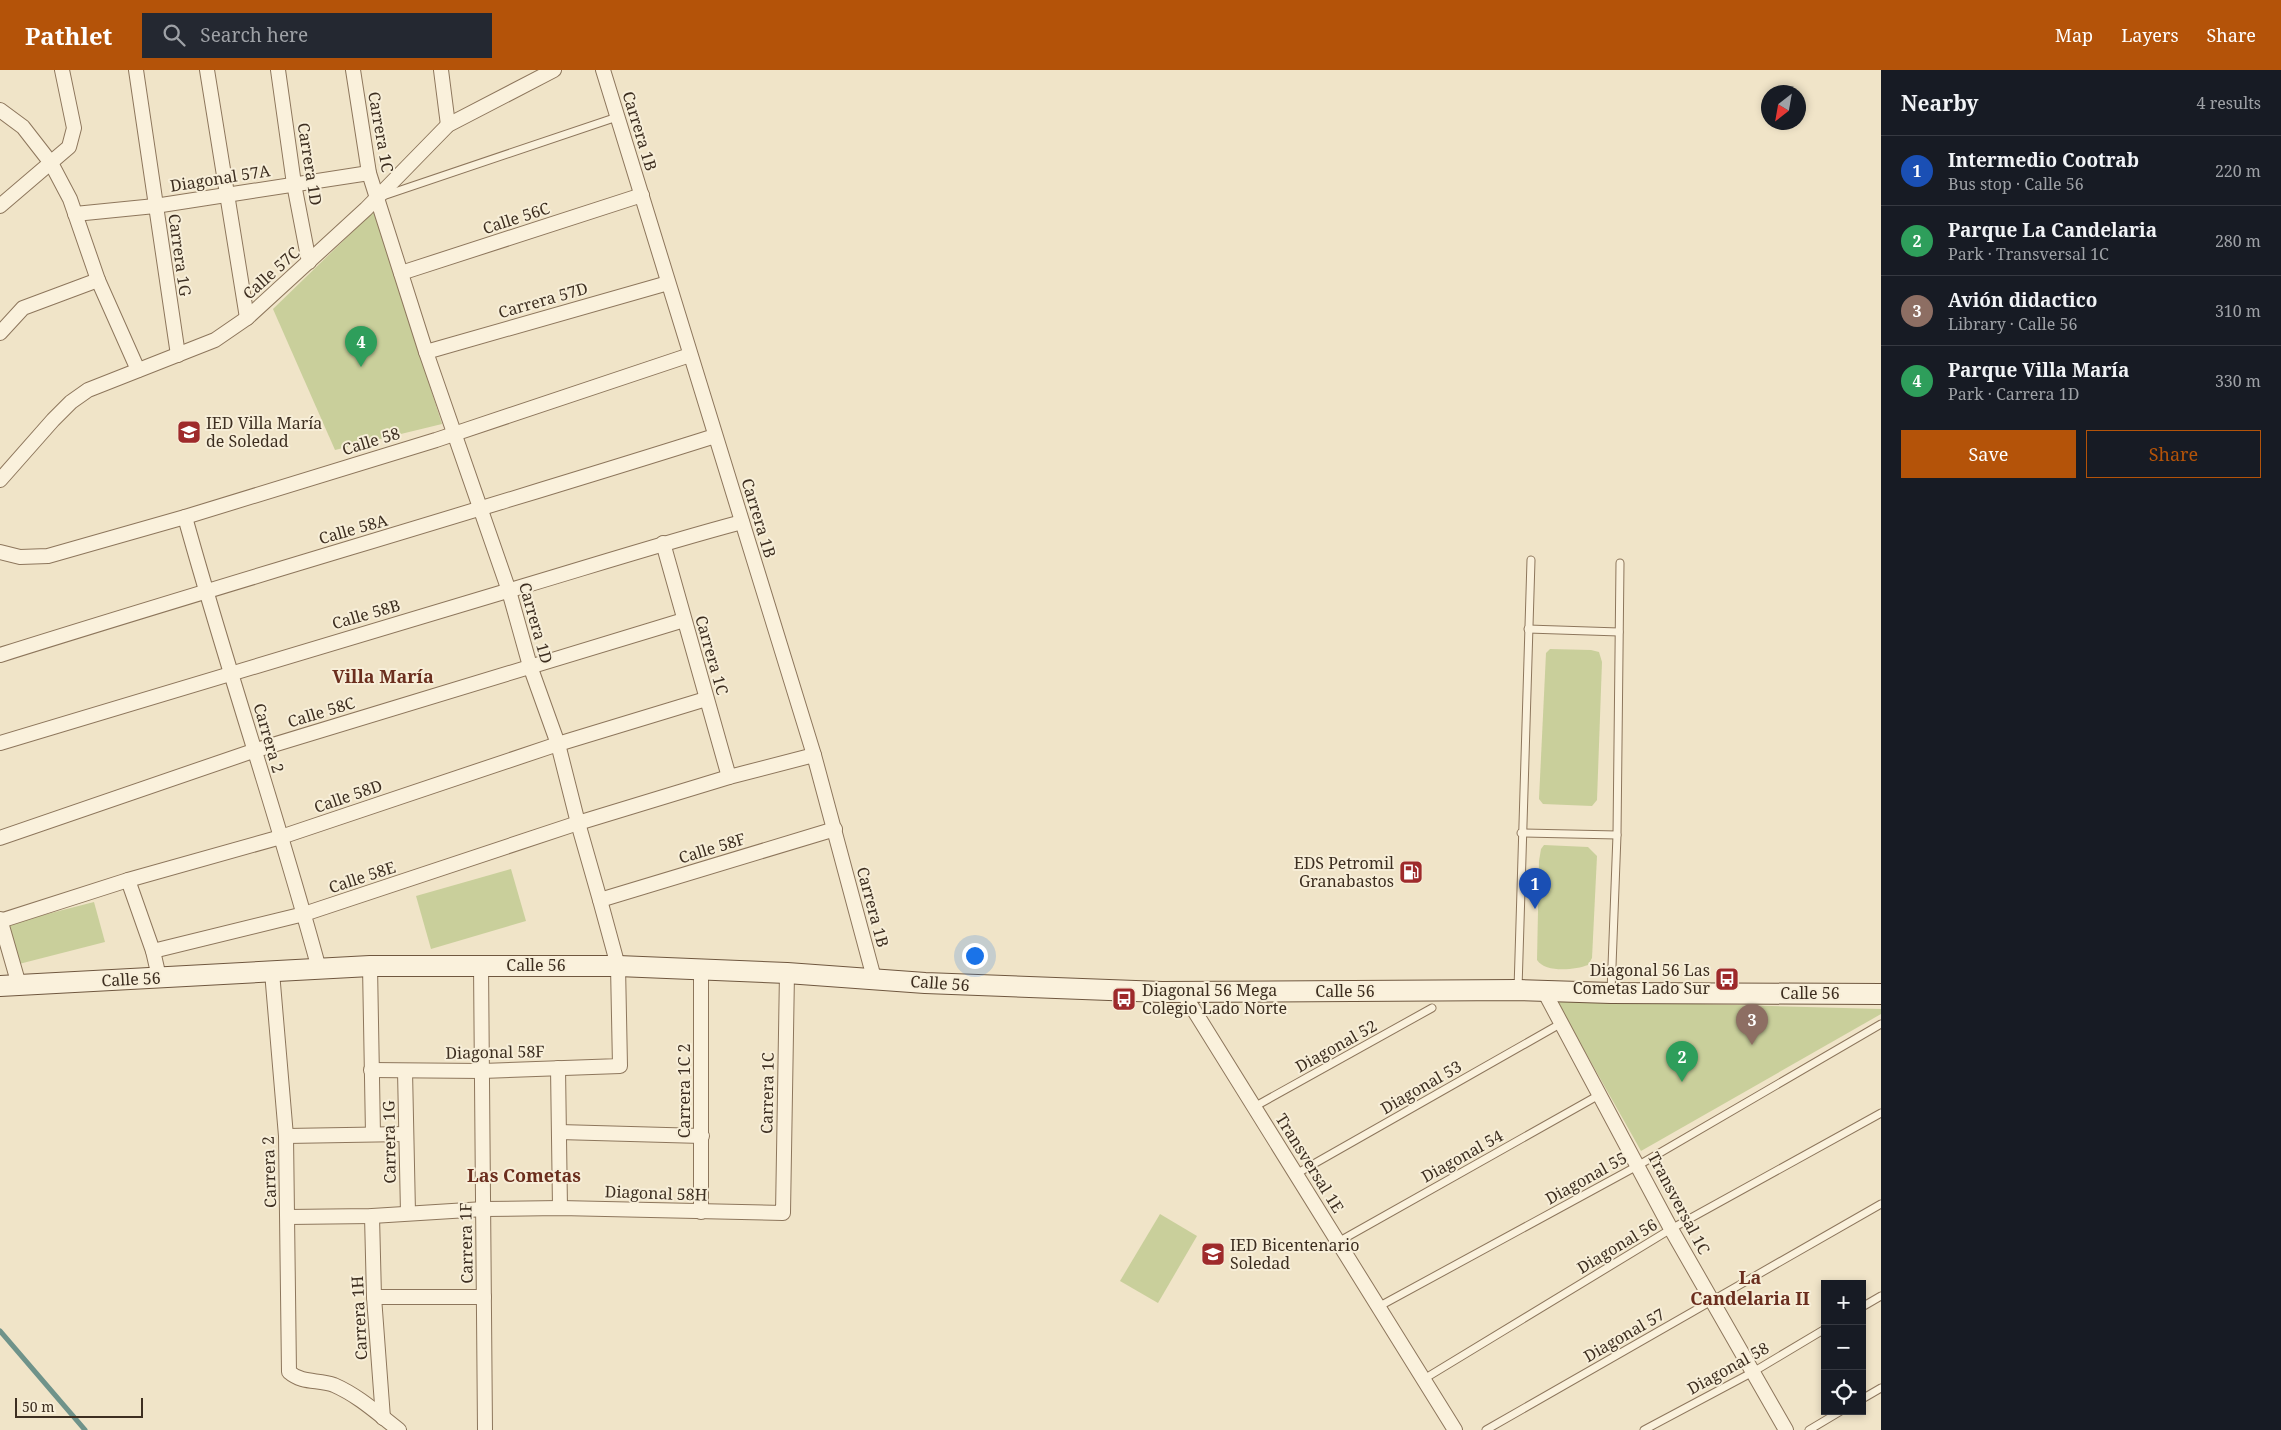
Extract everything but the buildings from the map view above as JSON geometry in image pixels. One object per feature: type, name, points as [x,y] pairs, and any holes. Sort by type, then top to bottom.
[{"type":"main road","name":"Calle 56","points":[[10,986],[370,966],[481,965],[700,968],[874,978],[925,983],[1182,991],[1518,990],[1611,993],[1881,994]]},
{"type":"street","points":[[0,206],[69,147],[74,128],[62,70]]},
{"type":"street","name":"Carrera 1G","points":[[136,70],[178,355]]},
{"type":"street","points":[[207,70],[247,318]]},
{"type":"street","name":"Carrera 1D","points":[[278,70],[294,184],[309,262]]},
{"type":"street","name":"Carrera 1C","points":[[353,70],[369,173],[377,198]]},
{"type":"street","points":[[440,70],[448,125]]},
{"type":"street","name":"Calle 57C","points":[[0,480],[71,402],[88,390],[215,340],[247,318],[309,262],[377,198],[448,125],[554,70]]},
{"type":"street","name":"Carrera 1B","points":[[603,70],[814,755],[874,978]]},
{"type":"street","points":[[0,110],[23,127],[51,163],[70,199],[98,280],[138,370]]},
{"type":"street","name":"Diagonal 57A","points":[[75,214],[156,206],[369,173]]},
{"type":"street","name":"Calle 56C","points":[[401,273],[642,196]]},
{"type":"street","name":"Carrera 1D","points":[[377,198],[426,352],[509,591],[530,666],[558,744],[618,966],[620,1066]]},
{"type":"street","points":[[0,333],[23,308],[98,280]]},
{"type":"street","name":"Carrera 57D","points":[[426,352],[668,283]]},
{"type":"street","name":"Calle 58","points":[[0,552],[20,557],[48,556],[185,517],[455,434],[690,355]]},
{"type":"street","name":"Calle 58A","points":[[0,654],[205,590],[482,509],[715,436]]},
{"type":"street","name":"Carrera 2","points":[[185,517],[205,590],[232,671],[253,750],[281,837],[319,969]]},
{"type":"street","name":"Calle 58B","points":[[0,743],[232,671],[509,591],[663,543],[742,522]]},
{"type":"street","name":"Carrera 1C","points":[[663,543],[729,777]]},
{"type":"street","name":"Calle 58C","points":[[0,838],[253,750],[684,620]]},
{"type":"street","name":"Calle 58D","points":[[0,920],[128,880],[281,837],[558,744],[706,699]]},
{"type":"street","points":[[578,823],[729,777],[814,755]]},
{"type":"street","name":"Calle 58E","points":[[154,951],[304,914],[578,823]]},
{"type":"street","name":"Calle 58F","points":[[600,900],[834,829]]},
{"type":"street","points":[[128,880],[154,951],[159,977]]},
{"type":"street","points":[[0,920],[10,986]]},
{"type":"street","name":"Carrera 1F","points":[[481,965],[485,1430]]},
{"type":"street","points":[[370,966],[373,1134]]},
{"type":"street","name":"Carrera 1C 2","points":[[700,968],[701,1212]]},
{"type":"street","name":"Carrera 2","points":[[272,972],[286,1136],[289,1372],[297,1378],[331,1384],[345,1390],[359,1397],[383,1418]]},
{"type":"street","name":"Carrera 1C","points":[[783,1213],[787,973]]},
{"type":"street","name":"Transversal 1E","points":[[1182,991],[1455,1430]]},
{"type":"street","name":"Transversal 1C","points":[[1544,991],[1560,1024],[1639,1165],[1671,1229],[1786,1430]]},
{"type":"street","name":"Diagonal 58F","points":[[371,1070],[482,1071],[620,1066]]},
{"type":"street","points":[[558,1068],[560,1208]]},
{"type":"street","name":"Carrera 1G","points":[[405,1071],[408,1213]]},
{"type":"street","points":[[559,1132],[702,1136]]},
{"type":"street","points":[[286,1136],[406,1134]]},
{"type":"street","name":"Diagonal 58H","points":[[288,1217],[372,1216],[484,1209],[560,1208],[783,1213]]},
{"type":"street","name":"Carrera 1H","points":[[372,1216],[374,1297],[383,1418]]},
{"type":"street","points":[[374,1297],[484,1297]]},
{"type":"street","points":[[383,1418],[399,1430]]},
{"type":"lane","points":[[377,198],[617,117]]},
{"type":"lane","points":[[1518,990],[1521,833],[1531,560]]},
{"type":"lane","points":[[1611,993],[1617,835],[1620,563]]},
{"type":"lane","points":[[1528,629],[1619,632]]},
{"type":"lane","points":[[1521,833],[1617,835]]},
{"type":"lane","name":"Diagonal 52","points":[[1254,1108],[1432,1008]]},
{"type":"lane","name":"Diagonal 53","points":[[1296,1174],[1560,1024]]},
{"type":"lane","name":"Diagonal 55","points":[[1378,1307],[1639,1165],[1881,1024]]},
{"type":"lane","name":"Diagonal 54","points":[[1338,1242],[1599,1095]]},
{"type":"lane","name":"Diagonal 56","points":[[1424,1379],[1671,1229],[1881,1113]]},
{"type":"lane","name":"Diagonal 57","points":[[1486,1430],[1881,1204]]},
{"type":"lane","points":[[1866,1305],[1881,1296]]},
{"type":"lane","name":"Diagonal 58","points":[[1644,1430],[1752,1372],[1821,1331]]},
{"type":"lane","points":[[1866,1397],[1881,1388]]},
{"type":"lane","points":[[1809,1430],[1834,1415]]},
{"type":"green space","points":[[374,211],[442,424],[335,450],[273,309]]},
{"type":"green space","points":[[1550,649],[1591,650],[1599,652],[1602,662],[1597,800],[1592,806],[1543,804],[1539,799],[1546,653]]},
{"type":"green space","points":[[1544,845],[1588,847],[1597,856],[1592,958],[1588,965],[1568,969],[1553,969],[1541,964],[1537,960],[1539,861],[1541,849]]},
{"type":"green space","points":[[511,869],[526,921],[431,949],[416,896]]},
{"type":"green space","points":[[94,902],[105,942],[19,964],[8,924]]},
{"type":"green space","points":[[1556,1000],[1881,1009],[1881,1014],[1641,1151]]},
{"type":"green space","points":[[1160,1214],[1197,1236],[1158,1303],[1120,1281]]},
{"type":"waterway","points":[[0,1331],[85,1430]]},
{"type":"place","name":"Parque Villa María","points":[[361,367]]},
{"type":"place","name":"IED Villa María de Soledad","points":[[189,432]]},
{"type":"place","name":"EDS Petromil Granabastos","points":[[1411,872]]},
{"type":"place","name":"Intermedio Cootrab","points":[[1535,909]]},
{"type":"place","name":"Diagonal 56 Las Cometas Lado Sur","points":[[1727,979]]},
{"type":"place","name":"Diagonal 56 Mega Colegio Lado Norte","points":[[1124,999]]},
{"type":"place","name":"Avión didactico","points":[[1752,1045]]},
{"type":"place","name":"Parque La Candelaria","points":[[1682,1082]]},
{"type":"place","name":"IED Bicentenario Soledad","points":[[1213,1254]]},
{"type":"district","name":"Villa María","points":[[383,677]]},
{"type":"district","name":"Las Cometas","points":[[524,1176]]},
{"type":"district","name":"La Candelaria II","points":[[1750,1288]]}]
